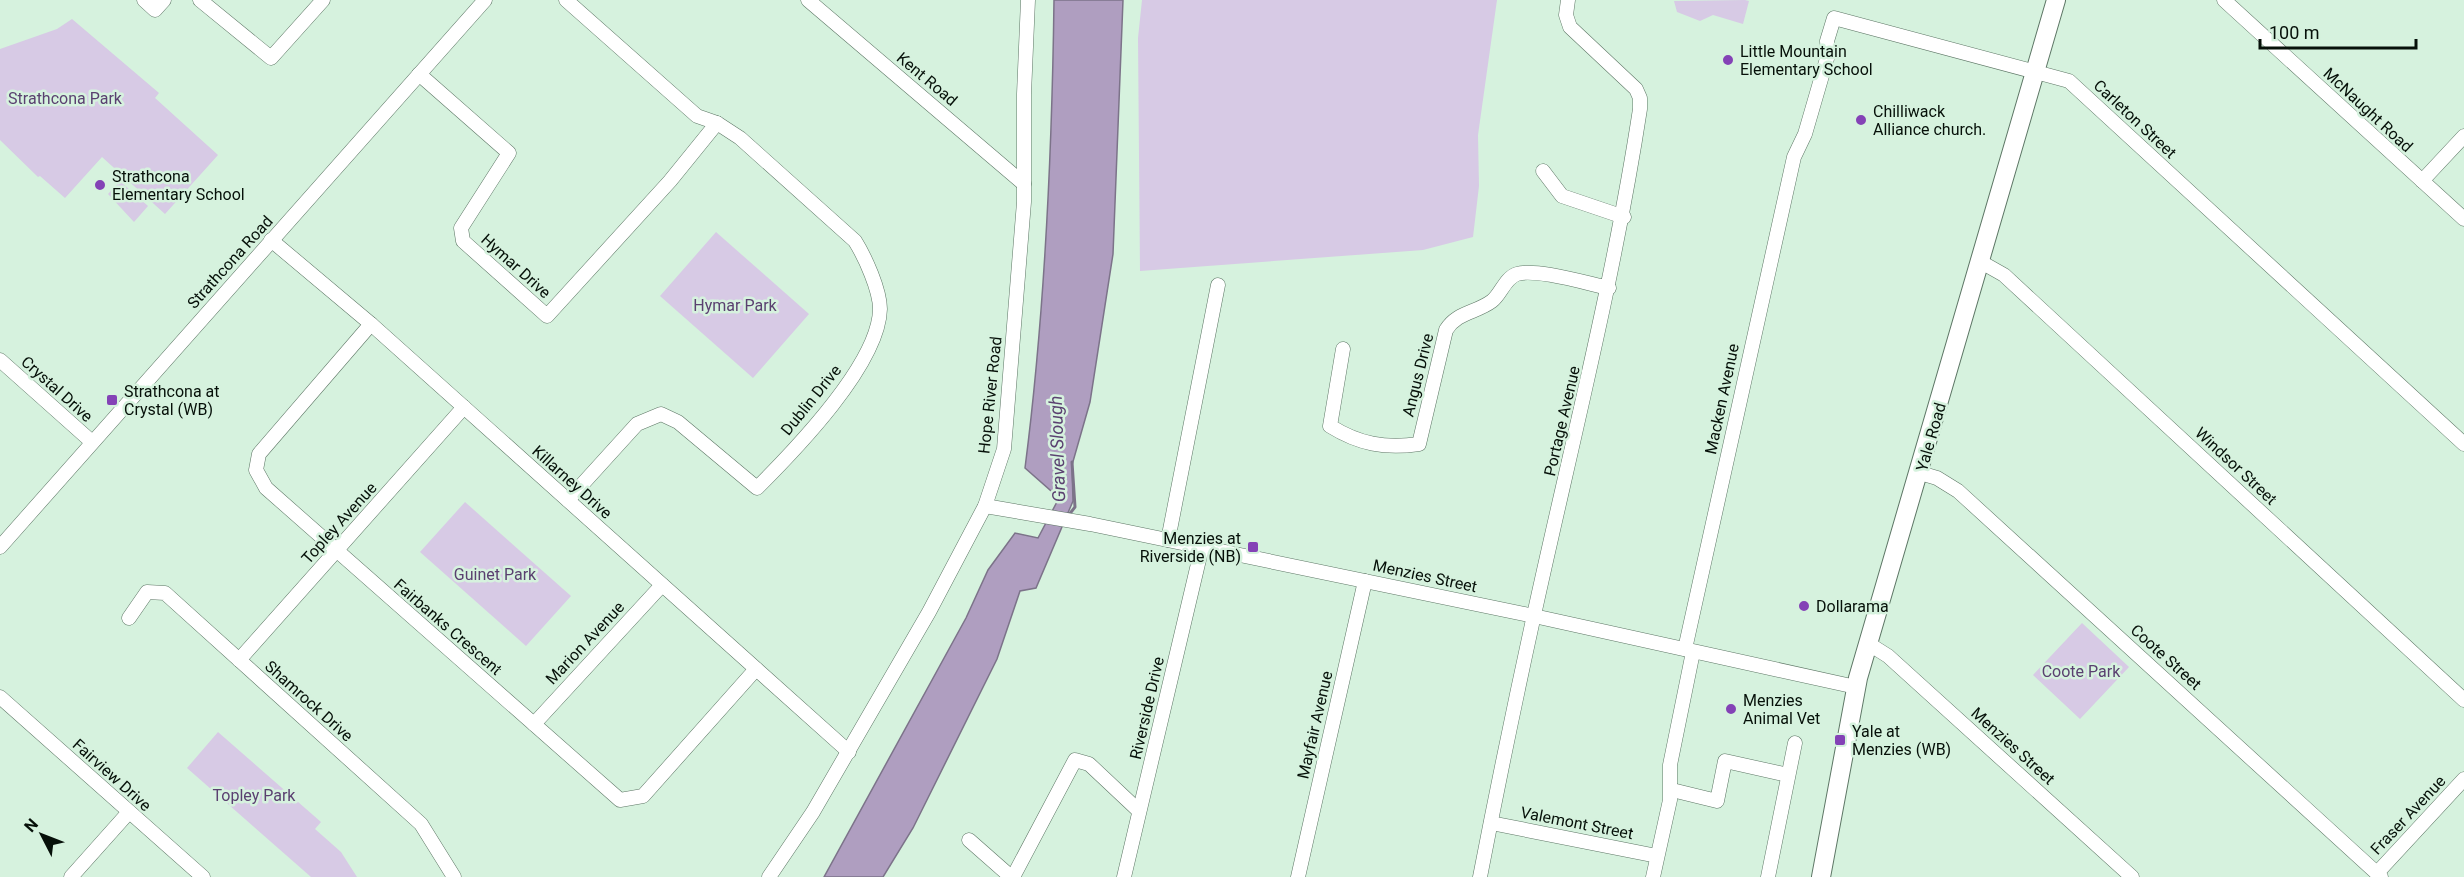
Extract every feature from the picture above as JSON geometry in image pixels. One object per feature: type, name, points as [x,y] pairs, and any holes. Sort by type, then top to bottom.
[{"type":"main road","name":"Yale Road","points":[[1821,877],[1856,687],[2056,0]]},
{"type":"street","points":[[144,0],[155,10],[164,0]]},
{"type":"street","points":[[200,0],[271,58],[323,0]]},
{"type":"street","name":"Strathcona Road","points":[[0,547],[485,0]]},
{"type":"street","name":"Dublin Drive","points":[[566,0],[697,116],[717,123],[740,138],[855,241],[866,259],[880,309],[868,352],[836,401],[757,488],[678,422],[661,414],[637,424],[568,500]]},
{"type":"street","name":"Kent Road","points":[[808,0],[1024,184]]},
{"type":"street","name":"Hope River Road","points":[[770,877],[849,752],[929,612],[985,506],[1004,449],[1024,184],[1028,0]]},
{"type":"street","name":"Portage Avenue","points":[[1480,877],[1534,616],[1624,216],[1640,98],[1632,85],[1570,27],[1566,15],[1568,0]]},
{"type":"street","name":"McNaught Road","points":[[2224,0],[2464,219]]},
{"type":"street","name":"Carleton Street","points":[[1794,157],[1805,134],[1828,55],[1827,41],[1834,18],[2069,81],[2464,444]]},
{"type":"street","name":"Hymar Drive","points":[[419,74],[509,153],[461,228],[463,241],[547,316],[670,181],[717,123]]},
{"type":"street","points":[[2422,181],[2464,136]]},
{"type":"street","name":"Macken Avenue","points":[[1653,877],[1672,790],[1670,765],[1689,650],[1794,157]]},
{"type":"street","points":[[1543,171],[1562,196],[1624,216]]},
{"type":"street","name":"Killarney Drive","points":[[271,240],[371,324],[849,752]]},
{"type":"street","name":"Windsor Street","points":[[1981,262],[2004,275],[2464,700]]},
{"type":"street","name":"Angus Drive","points":[[1343,349],[1330,426],[1351,439],[1372,444],[1396,447],[1419,444],[1446,330],[1451,322],[1493,301],[1503,285],[1517,274],[1543,274],[1609,288]]},
{"type":"street","points":[[1168,540],[1218,285]]},
{"type":"street","name":"Fairbanks Crescent","points":[[371,324],[259,454],[256,470],[266,488],[620,800],[643,796],[756,669]]},
{"type":"street","name":"Crystal Drive","points":[[0,360],[92,442]]},
{"type":"street","name":"Topley Avenue","points":[[238,660],[464,407]]},
{"type":"street","name":"Coote Street","points":[[1920,473],[1937,478],[1958,491],[2379,875]]},
{"type":"street","name":"Menzies Street","points":[[985,506],[1090,524],[1365,580],[1856,687]]},
{"type":"street","name":"Riverside Drive","points":[[1124,877],[1202,547]]},
{"type":"street","name":"Mayfair Avenue","points":[[1298,877],[1365,580]]},
{"type":"street","name":"Marion Avenue","points":[[534,724],[662,585]]},
{"type":"street","name":"Shamrock Drive","points":[[129,618],[147,592],[165,593],[421,824],[454,877]]},
{"type":"street","name":"Menzies Street","points":[[1869,644],[1888,656],[2132,877]]},
{"type":"street","name":"Fairview Drive","points":[[0,697],[203,877]]},
{"type":"street","points":[[1768,877],[1795,743]]},
{"type":"street","points":[[969,840],[1012,877],[1075,760],[1089,764],[1140,812]]},
{"type":"street","points":[[1672,790],[1717,801],[1725,761],[1788,774]]},
{"type":"street","name":"Fraser Avenue","points":[[2379,875],[2464,779]]},
{"type":"street","points":[[71,877],[129,812]]},
{"type":"street","name":"Valemont Street","points":[[1491,823],[1657,856]]},
{"type":"green space","points":[[1142,0],[1497,0],[1478,135],[1479,186],[1473,237],[1423,250],[1140,271],[1138,38]]},
{"type":"green space","points":[[1674,1],[1749,1],[1743,24],[1713,15],[1700,21],[1677,12]]},
{"type":"green space","name":"Strathcona Park","points":[[72,19],[159,93],[155,98],[218,155],[165,214],[102,157],[65,198],[40,176],[38,177],[0,140],[0,49],[57,29]]},
{"type":"green space","points":[[120,181],[148,206],[134,222],[108,194]]},
{"type":"green space","name":"Hymar Park","points":[[716,232],[809,314],[753,378],[660,296]]},
{"type":"green space","name":"Guinet Park","points":[[465,502],[571,596],[526,646],[420,552]]},
{"type":"green space","name":"Coote Park","points":[[2082,623],[2129,667],[2080,719],[2033,675]]},
{"type":"green space","name":"Topley Park","points":[[218,732],[321,822],[315,829],[341,852],[357,877],[311,877],[187,768]]},
{"type":"water","points":[[1054,0],[1123,0],[1113,254],[1090,402],[1072,465],[1073,501],[1036,588],[1020,591],[997,659],[913,828],[883,877],[824,877],[966,618],[988,570],[1015,533],[1038,538],[1059,498],[1025,468],[1038,352],[1046,235]]},
{"type":"waterway","name":"Gravel Slough","points":[[1068,516],[1075,507],[1072,462]]},
{"type":"place","name":"Little Mountain Elementary School","points":[[1728,60]]},
{"type":"place","name":"Chilliwack Alliance church.","points":[[1861,120]]},
{"type":"place","name":"Strathcona Elementary School","points":[[100,185]]},
{"type":"place","name":"Strathcona at Crystal (WB)","points":[[112,400]]},
{"type":"place","name":"Menzies at Riverside (NB)","points":[[1253,547]]},
{"type":"place","name":"Dollarama","points":[[1804,606]]},
{"type":"place","name":"Menzies Animal Vet","points":[[1731,709]]},
{"type":"place","name":"Yale at Menzies (WB)","points":[[1840,740]]}]
